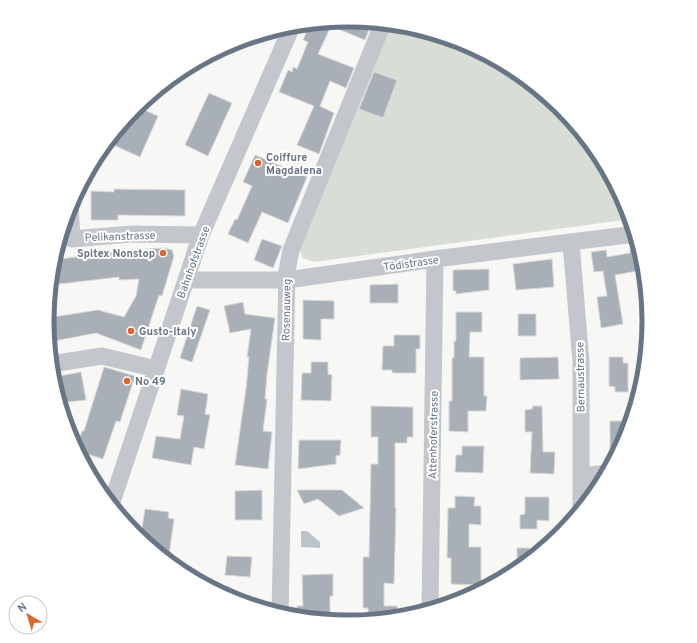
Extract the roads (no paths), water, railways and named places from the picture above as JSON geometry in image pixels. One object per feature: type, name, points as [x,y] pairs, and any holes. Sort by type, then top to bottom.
[{"type":"street","name":"Rosenauweg","points":[[280,608],[287,280],[291,250],[380,29]]},
{"type":"street","name":"Bahnhofstrasse","points":[[111,495],[156,369],[201,235],[289,33]]},
{"type":"street","name":"Pelikanstrasse","points":[[65,241],[131,234],[201,235]]},
{"type":"street","name":"Tödistrasse","points":[[187,276],[195,280],[287,280],[435,259],[630,235]]},
{"type":"street","name":"Bernaustrasse","points":[[571,243],[581,362],[581,502]]},
{"type":"street","name":"Attenhoferstrasse","points":[[430,604],[435,259]]},
{"type":"street","points":[[57,363],[102,356],[156,369]]},
{"type":"street","points":[[581,476],[601,474]]},
{"type":"place","name":"Coiffure Magdalena","points":[[258,163]]},
{"type":"place","name":"Spitex Nonstop","points":[[163,253]]},
{"type":"place","name":"Gusto-Italy","points":[[131,331]]},
{"type":"place","name":"No 49","points":[[127,381]]}]
